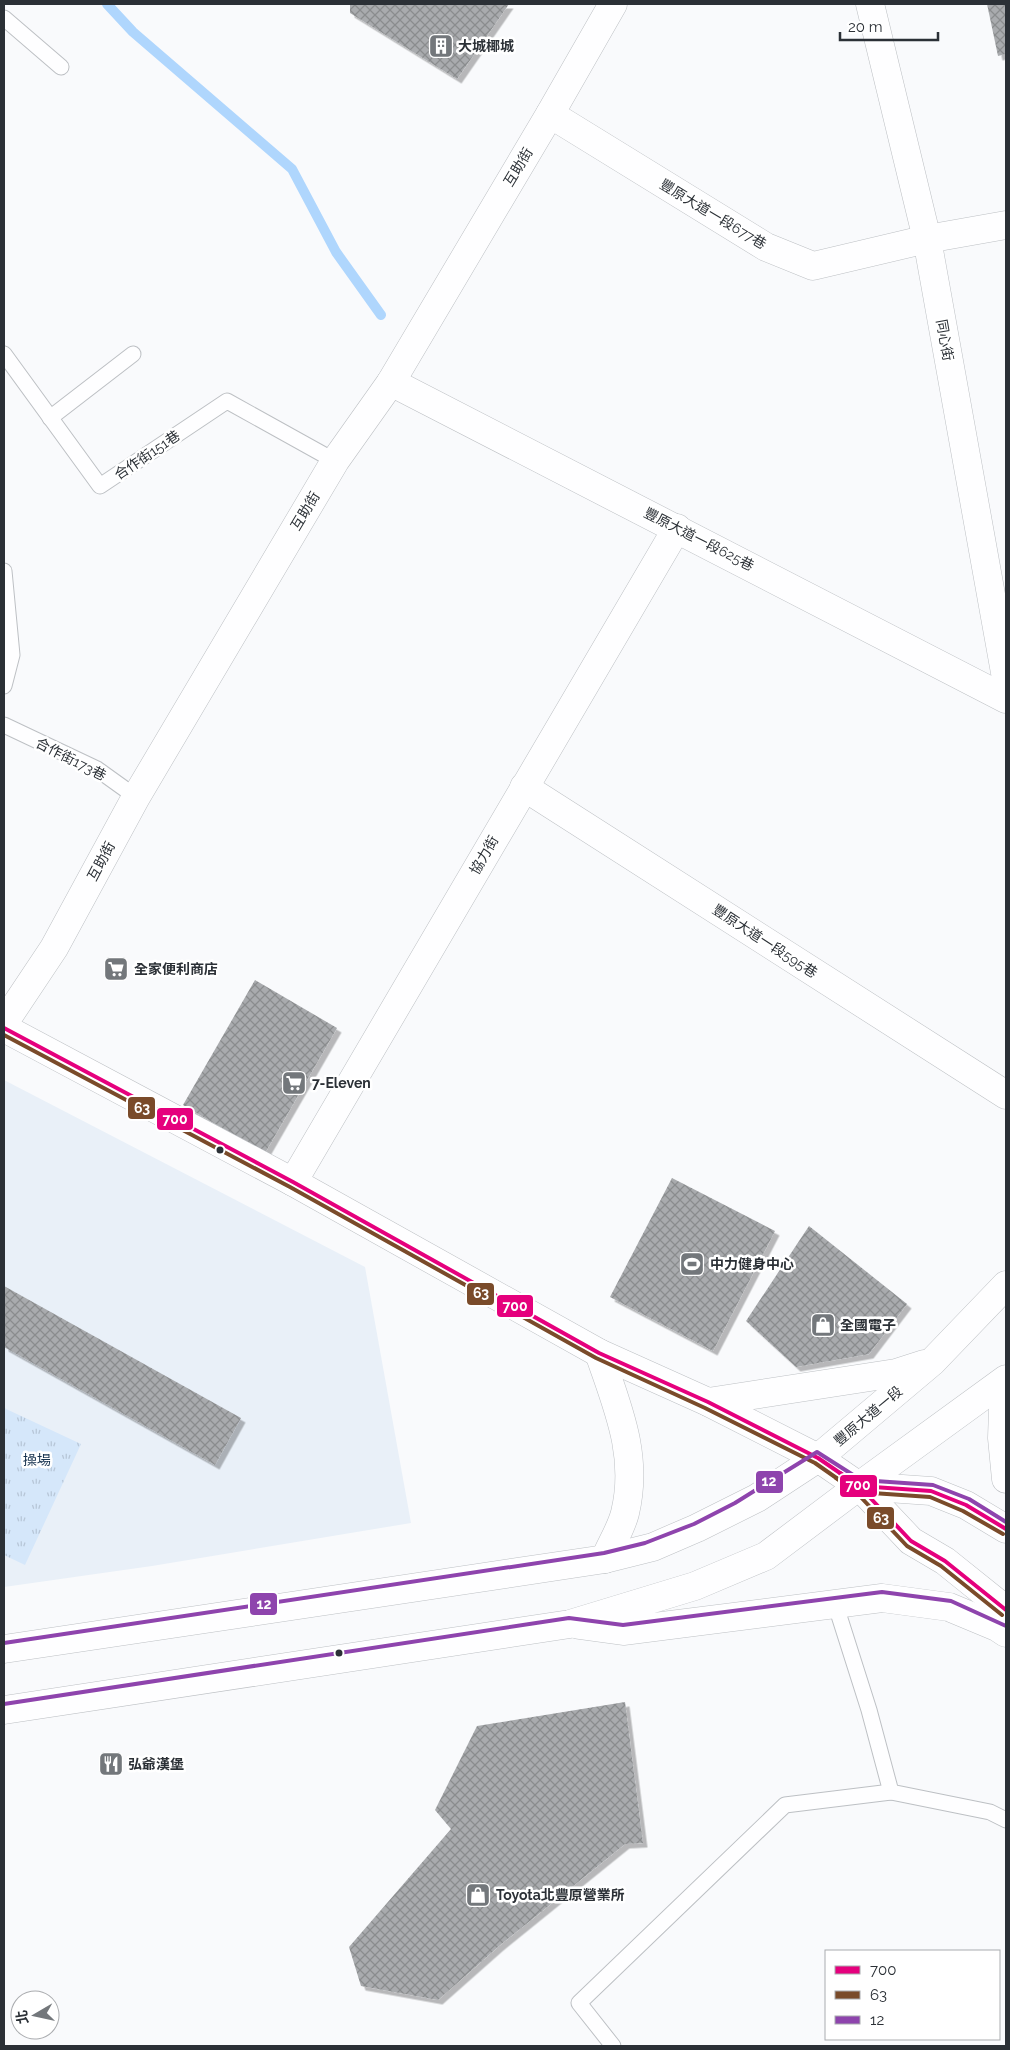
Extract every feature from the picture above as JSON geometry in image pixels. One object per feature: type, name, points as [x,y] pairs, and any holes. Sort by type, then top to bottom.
[{"type":"street","name":"互助街","points":[[4,1023],[54,948],[136,797],[335,461],[391,382],[613,4]]},
{"type":"street","name":"同心街","points":[[870,4],[927,239],[1006,678]]},
{"type":"street","name":"豐原大道一段677巷","points":[[550,114],[766,247],[813,266],[927,239],[1006,225]]},
{"type":"street","name":"豐原大道一段625巷","points":[[391,382],[1006,699]]},
{"type":"street","name":"協力街","points":[[293,1182],[677,528]]},
{"type":"street","name":"豐原大道一段595巷","points":[[524,787],[1006,1095]]},
{"type":"street","points":[[4,1028],[293,1182],[599,1353],[708,1402],[818,1458],[859,1486],[911,1541],[945,1561],[1006,1610]]},
{"type":"street","name":"豐原大道一段","points":[[4,1649],[605,1559],[653,1547],[697,1528],[757,1498],[818,1458],[932,1362],[1006,1284]]},
{"type":"street","points":[[599,1353],[624,1425],[630,1468],[624,1513],[605,1559]]},
{"type":"street","points":[[708,1402],[896,1373],[932,1362]]},
{"type":"street","points":[[1005,1380],[1002,1438],[1006,1479]]},
{"type":"street","points":[[4,1710],[570,1624],[696,1586],[766,1556],[1005,1380]]},
{"type":"street","points":[[859,1486],[932,1491],[966,1505],[1006,1529]]},
{"type":"street","points":[[570,1624],[623,1631],[882,1598],[949,1607],[997,1627],[1006,1633]]},
{"type":"lane","points":[[4,18],[61,67]]},
{"type":"lane","name":"合作街151巷","points":[[4,354],[100,486],[227,401],[335,461]]},
{"type":"lane","points":[[50,418],[133,354]]},
{"type":"lane","points":[[4,571],[12,655],[4,686]]},
{"type":"lane","name":"合作街173巷","points":[[4,725],[97,770],[136,797]]},
{"type":"lane","points":[[835,1603],[869,1710],[891,1792]]},
{"type":"lane","points":[[613,2046],[579,2003],[785,1805],[891,1792],[980,1810],[1006,1820]]},
{"type":"shaded area","points":[[4,1080],[365,1267],[411,1523],[152,1566],[4,1587]]},
{"type":"green space","name":"操場","points":[[4,1408],[81,1444],[25,1565],[4,1555]]},
{"type":"building","name":"大城椰城","points":[[350,4],[509,4],[457,79],[350,13]]},
{"type":"building","points":[[987,4],[1006,4],[1006,54],[998,56]]},
{"type":"building","points":[[255,980],[337,1028],[265,1153],[183,1105]]},
{"type":"building","name":"中力健身中心","points":[[672,1178],[775,1231],[713,1351],[610,1297]]},
{"type":"building","points":[[809,1226],[907,1304],[869,1354],[796,1367],[746,1321]]},
{"type":"building","points":[[4,1286],[241,1418],[215,1465],[4,1347]]},
{"type":"building","name":"Toyota北豐原營業所","points":[[625,1702],[643,1843],[625,1844],[499,1946],[438,2000],[361,1986],[349,1947],[451,1829],[435,1810],[477,1726]]},
{"type":"waterway","points":[[107,4],[133,32],[292,169],[336,252],[381,315]]},
{"type":"transit line","name":"700","points":[[4,1028],[293,1182],[599,1353],[708,1402],[818,1458],[859,1486],[911,1541],[945,1561],[1006,1610]]},
{"type":"transit line","name":"63","points":[[4,1035],[290,1187],[596,1358],[705,1408],[815,1463],[855,1491],[907,1546],[941,1566],[1002,1615]]},
{"type":"transit line","name":"12","points":[[4,1643],[604,1553],[645,1543],[694,1524],[735,1503],[817,1452],[861,1480],[933,1485],[969,1499],[1006,1522]]},
{"type":"transit line","name":"700","points":[[840,1473],[859,1486],[931,1491],[966,1505],[1006,1529]]},
{"type":"transit line","name":"63","points":[[836,1478],[858,1492],[930,1497],[963,1511],[1003,1534]]},
{"type":"transit line","name":"12","points":[[4,1704],[569,1618],[623,1625],[882,1592],[951,1601],[1006,1626]]},
{"type":"place","name":"大城椰城","points":[[441,46]]},
{"type":"place","name":"全家便利商店","points":[[116,969]]},
{"type":"place","name":"7-Eleven","points":[[294,1083]]},
{"type":"place","name":"中力健身中心","points":[[692,1264]]},
{"type":"place","name":"全國電子","points":[[823,1325]]},
{"type":"place","name":"弘爺漢堡","points":[[111,1764]]},
{"type":"place","name":"Toyota北豐原營業所","points":[[478,1895]]}]
